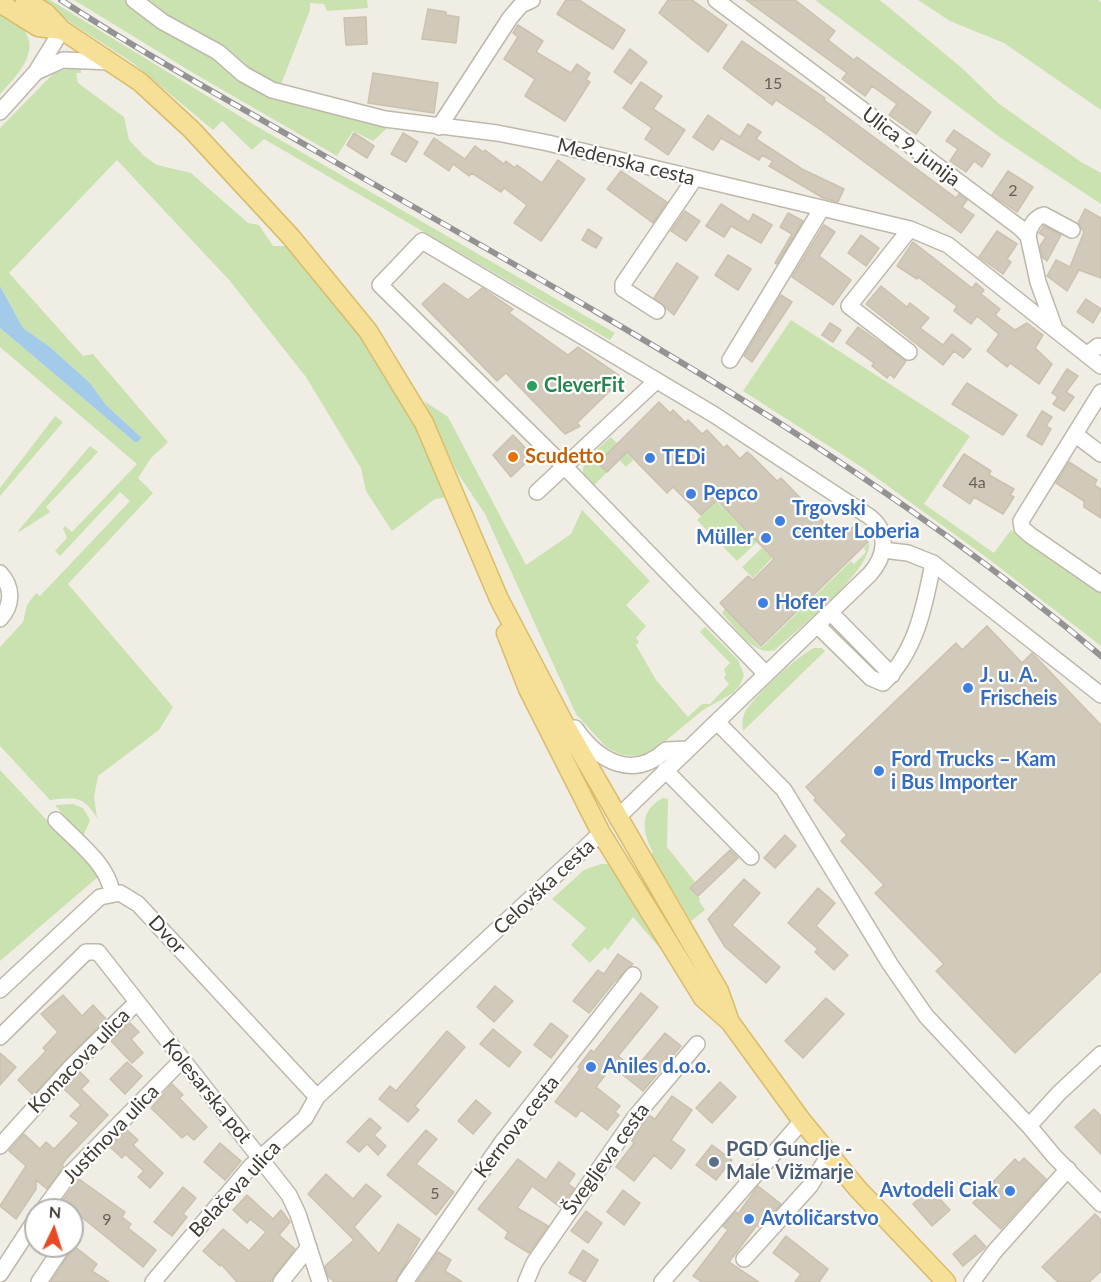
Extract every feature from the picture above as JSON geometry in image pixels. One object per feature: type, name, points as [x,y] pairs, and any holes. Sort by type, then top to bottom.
[{"type":"main road","points":[[25,0],[46,13],[62,30],[140,82],[192,130],[243,182],[368,331],[402,384],[437,449],[499,600],[504,629],[528,689],[601,833],[617,818]]},
{"type":"main road","points":[[0,3],[38,27],[62,30]]},
{"type":"main road","name":"Celovška cesta","points":[[499,600],[617,818],[718,991],[730,1022]]},
{"type":"main road","name":"Celovška cesta","points":[[601,833],[703,998],[730,1022],[829,1155],[892,1227],[946,1282]]},
{"type":"street","name":"Medenska cesta","points":[[134,0],[163,22],[218,52],[243,74],[272,90],[323,105],[385,119],[439,128],[497,133],[910,229],[948,245],[1101,366]]},
{"type":"street","points":[[439,128],[510,18],[521,5],[532,0]]},
{"type":"street","name":"Ulica 9. junija","points":[[716,0],[1028,236]]},
{"type":"street","points":[[0,112],[36,72],[62,30]]},
{"type":"street","points":[[36,72],[63,60],[111,62]]},
{"type":"street","points":[[657,310],[623,289],[623,284],[695,178]]},
{"type":"street","points":[[730,360],[822,208]]},
{"type":"street","points":[[1055,329],[1038,282],[1028,236],[1029,229],[1035,220],[1044,215],[1072,231]]},
{"type":"street","points":[[909,352],[849,306],[910,229]]},
{"type":"street","points":[[617,818],[665,770],[717,722],[873,570],[883,550],[881,531],[870,517],[759,443],[422,241],[380,285],[564,466],[766,674]]},
{"type":"street","points":[[1087,354],[1101,346]]},
{"type":"street","points":[[537,492],[655,382]]},
{"type":"street","points":[[1101,392],[1076,435],[1023,515],[1022,528],[1101,584]]},
{"type":"street","points":[[1076,435],[1101,454]]},
{"type":"street","points":[[883,550],[908,553],[933,563],[1101,695]]},
{"type":"street","points":[[817,625],[871,678],[884,683],[892,675],[922,620],[933,563]]},
{"type":"street","points":[[0,573],[8,584],[10,597],[8,608],[0,619]]},
{"type":"street","points":[[830,612],[892,675]]},
{"type":"street","points":[[552,699],[563,706],[585,743],[611,761],[642,766],[656,759],[666,750],[688,748]]},
{"type":"street","points":[[717,722],[784,790],[890,964],[926,1016],[1101,1204]]},
{"type":"street","points":[[665,770],[751,856]]},
{"type":"street","points":[[0,990],[100,897],[112,893],[111,883],[103,869],[56,820]]},
{"type":"street","name":"Celovška cesta","points":[[317,1097],[601,833]]},
{"type":"street","name":"Dvor","points":[[112,893],[127,896],[138,904],[317,1097]]},
{"type":"street","name":"Kolesarska pot","points":[[0,1037],[86,952],[98,952],[227,1119],[262,1157],[294,1204],[320,1282]]},
{"type":"street","name":"Kernova cesta","points":[[405,1282],[503,1141],[633,975]]},
{"type":"street","name":"Komacova ulica","points":[[0,1146],[70,1067],[136,1003]]},
{"type":"street","name":"Švegljeva cesta","points":[[526,1282],[534,1263],[622,1135],[697,1044]]},
{"type":"street","points":[[1029,1126],[1059,1093],[1101,1054]]},
{"type":"street","name":"Justinova ulica","points":[[52,1198],[68,1176],[182,1060]]},
{"type":"street","name":"Belačeva ulica","points":[[153,1282],[177,1251],[262,1157],[305,1118],[317,1097]]},
{"type":"street","points":[[662,1282],[802,1120]]},
{"type":"street","points":[[744,1259],[810,1186],[829,1155]]},
{"type":"street","points":[[972,1282],[995,1251],[1068,1169]]},
{"type":"street","points":[[0,1274],[24,1237]]},
{"type":"street","points":[[280,1282],[309,1247]]},
{"type":"street","points":[[39,1282],[55,1258]]},
{"type":"green space","points":[[36,0],[50,0],[251,123],[615,333],[610,340],[264,139],[252,150],[222,121],[213,130],[133,63]]},
{"type":"green space","points":[[74,0],[130,0],[206,51],[244,83],[304,106],[386,126],[386,129],[373,141],[353,131],[337,156],[195,74]]},
{"type":"green space","points":[[137,0],[367,0],[368,8],[327,11],[324,4],[310,3],[310,10],[280,87],[270,85]]},
{"type":"green space","points":[[815,0],[879,0],[963,69],[998,103],[1081,162],[1101,173],[1101,204],[1001,138]]},
{"type":"green space","points":[[918,0],[1098,0],[1101,2],[1101,110],[1004,43],[950,21]]},
{"type":"green space","points":[[0,13],[21,26],[28,37],[30,46],[19,72],[0,94]]},
{"type":"green space","points":[[72,67],[81,68],[81,73],[76,73],[78,83],[124,117],[129,140],[144,156],[157,165],[191,173],[248,223],[259,225],[273,246],[289,246],[369,346],[425,442],[449,497],[435,499],[392,531],[366,491],[361,468],[306,377],[230,281],[117,160],[9,273],[83,356],[93,354],[168,442],[151,458],[138,478],[153,493],[68,584],[173,707],[159,730],[98,776],[94,797],[97,818],[83,801],[78,799],[50,800],[0,746],[0,647],[23,622],[27,605],[36,593],[40,596],[130,501],[120,492],[60,556],[55,551],[67,538],[63,528],[65,526],[72,532],[137,464],[0,347],[0,328],[136,443],[142,438],[106,405],[90,383],[50,347],[23,328],[0,286],[0,128],[53,74]]},
{"type":"green space","points":[[791,320],[970,436],[924,504],[994,553],[1011,530],[1101,589],[1101,646],[990,560],[863,468],[743,391]]},
{"type":"green space","points":[[424,401],[448,417],[526,565],[571,534],[582,510],[650,581],[626,605],[646,626],[636,638],[639,642],[636,645],[656,680],[688,717],[702,704],[710,704],[729,684],[724,678],[726,675],[724,669],[730,663],[700,632],[705,627],[738,660],[744,675],[740,685],[733,693],[703,710],[652,752],[638,756],[622,755],[606,747],[576,714],[485,514],[457,472]]},
{"type":"green space","points":[[55,416],[63,422],[0,496],[0,488]]},
{"type":"green space","points":[[611,437],[633,460],[626,467],[611,451],[598,463],[607,472],[594,485],[601,492],[598,495],[589,485],[583,470],[589,458]]},
{"type":"green space","points":[[90,446],[98,452],[46,507],[50,512],[19,532],[18,531]]},
{"type":"green space","points":[[716,501],[757,542],[737,561],[697,520]]},
{"type":"green space","points":[[869,543],[867,554],[846,584],[775,650],[767,651],[752,645],[722,613],[725,608],[761,648],[851,561],[854,564],[866,552],[864,548]]},
{"type":"green space","points":[[762,548],[772,558],[753,578],[742,567]]},
{"type":"green space","points":[[814,648],[822,648],[825,651],[743,731],[742,721],[750,705],[787,667]]},
{"type":"green space","points":[[0,770],[99,876],[0,961]]},
{"type":"green space","points":[[663,798],[668,799],[667,847],[695,882],[691,888],[705,910],[691,921],[651,854],[653,852],[645,830],[646,815],[655,803]]},
{"type":"green space","points":[[73,804],[83,808],[90,820],[83,837],[55,805]]},
{"type":"green space","points":[[601,864],[610,864],[684,976],[633,917],[608,950],[605,947],[590,963],[571,945],[586,928],[552,899],[584,870]]},
{"type":"water","points":[[0,286],[23,328],[50,347],[90,383],[106,405],[142,438],[136,443],[0,328]]},
{"type":"building","points":[[566,0],[579,0],[625,30],[613,49],[557,14]]},
{"type":"building","points":[[668,0],[692,0],[727,25],[708,52],[659,13]]},
{"type":"building","points":[[746,0],[795,0],[835,31],[828,40],[854,60],[857,57],[931,112],[916,134],[889,115],[897,104],[872,86],[865,96],[842,79],[847,73]]},
{"type":"building","points":[[428,9],[459,17],[456,43],[422,39]]},
{"type":"building","points":[[366,17],[367,44],[346,45],[344,18]]},
{"type":"building","points":[[518,25],[543,41],[536,52],[571,73],[577,64],[590,73],[586,80],[590,82],[565,121],[525,96],[535,79],[504,59],[518,37],[513,33]]},
{"type":"building","points":[[742,41],[825,98],[824,100],[956,198],[959,194],[967,200],[962,207],[974,215],[961,233],[821,130],[776,100],[772,105],[723,68]]},
{"type":"building","points":[[630,49],[647,62],[631,84],[614,72]]},
{"type":"building","points":[[373,73],[438,83],[434,113],[368,103]]},
{"type":"building","points":[[641,82],[662,96],[653,109],[685,130],[668,155],[645,139],[652,128],[623,108]]},
{"type":"building","points":[[708,115],[740,137],[748,124],[761,132],[756,139],[802,169],[844,189],[838,202],[823,198],[769,166],[773,161],[762,155],[759,160],[721,138],[713,150],[693,137]]},
{"type":"building","points":[[954,130],[990,154],[982,167],[974,161],[966,172],[950,161],[958,149],[946,141]]},
{"type":"building","points":[[354,133],[374,146],[367,158],[347,145]]},
{"type":"building","points":[[403,133],[418,142],[406,162],[391,154]]},
{"type":"building","points":[[434,138],[465,159],[475,146],[483,152],[485,150],[504,164],[506,161],[515,168],[517,165],[542,183],[558,160],[585,179],[541,241],[514,223],[527,205],[504,188],[501,192],[472,173],[469,176],[453,164],[449,171],[424,154]]},
{"type":"building","points":[[621,171],[667,202],[653,223],[607,189]]},
{"type":"building","points":[[1008,171],[1033,187],[1017,212],[992,195]]},
{"type":"building","points":[[721,204],[749,222],[753,214],[772,225],[761,243],[731,226],[724,237],[706,226]]},
{"type":"building","points":[[1085,209],[1101,218],[1101,278],[1079,270],[1067,291],[1047,276],[1056,260],[1070,267],[1084,232],[1078,223]]},
{"type":"building","points":[[685,211],[700,221],[686,241],[671,231]]},
{"type":"building","points":[[788,213],[803,221],[777,264],[775,263],[792,234],[780,227]]},
{"type":"building","points":[[824,225],[835,232],[819,256],[851,280],[833,305],[792,277]]},
{"type":"building","points":[[1044,226],[1061,235],[1047,261],[1043,258],[1040,246],[1046,237],[1039,233]]},
{"type":"building","points":[[588,229],[602,238],[596,248],[582,240]]},
{"type":"building","points":[[997,231],[1017,244],[1007,259],[1011,262],[1003,274],[979,257]]},
{"type":"building","points":[[861,235],[879,248],[866,266],[848,253]]},
{"type":"building","points":[[913,242],[972,288],[976,283],[984,290],[981,294],[1000,309],[995,315],[1015,330],[1027,323],[1043,335],[1035,348],[1052,364],[1039,384],[1010,363],[1007,367],[987,351],[999,334],[977,316],[971,324],[954,311],[957,306],[918,277],[917,279],[897,266]]},
{"type":"building","points":[[728,255],[751,269],[738,290],[715,275]]},
{"type":"building","points":[[677,263],[698,277],[674,315],[654,298]]},
{"type":"building","points":[[444,283],[468,300],[482,288],[513,309],[509,313],[568,355],[578,347],[623,378],[577,423],[580,426],[565,434],[506,373],[497,381],[422,304]]},
{"type":"building","points":[[881,286],[907,307],[910,303],[929,318],[920,328],[943,345],[952,334],[971,349],[963,358],[954,351],[943,365],[866,304]]},
{"type":"building","points":[[781,295],[792,302],[752,362],[744,356]]},
{"type":"building","points":[[1086,299],[1101,309],[1093,323],[1077,312]]},
{"type":"building","points":[[830,323],[841,330],[833,342],[822,335]]},
{"type":"building","points":[[858,327],[906,361],[894,378],[890,374],[887,378],[872,366],[874,363],[846,343]]},
{"type":"building","points":[[1067,369],[1078,376],[1066,392],[1074,397],[1064,411],[1053,404],[1058,397],[1052,393]]},
{"type":"building","points":[[967,383],[1017,415],[1003,435],[952,404]]},
{"type":"building","name":"Trgovski center Loberia","points":[[659,402],[670,413],[673,410],[686,423],[688,420],[702,434],[707,430],[724,448],[727,445],[740,459],[747,452],[751,455],[777,481],[781,478],[839,538],[853,527],[868,542],[761,646],[720,603],[748,576],[753,580],[774,559],[717,500],[701,515],[673,487],[667,493],[627,452],[607,472],[598,463]]},
{"type":"building","points":[[1042,411],[1052,417],[1046,426],[1051,429],[1042,445],[1027,436]]},
{"type":"building","name":"Scudetto","points":[[513,435],[533,456],[511,477],[493,455]]},
{"type":"building","points":[[964,454],[991,471],[989,475],[1014,489],[1010,495],[1014,497],[1003,514],[974,497],[970,504],[943,486]]},
{"type":"building","points":[[1069,462],[1097,480],[1094,485],[1101,489],[1101,518],[1084,507],[1084,501],[1056,483]]},
{"type":"building","points":[[987,626],[1022,663],[1032,653],[1101,725],[1101,971],[1015,1053],[936,971],[944,964],[875,893],[884,885],[841,841],[847,835],[814,800],[816,798],[806,787],[956,643],[962,650]]},
{"type":"building","points":[[785,835],[796,846],[775,868],[764,858]]},
{"type":"building","points":[[730,850],[738,858],[698,896],[690,888]]},
{"type":"building","points":[[744,879],[760,893],[732,925],[780,967],[766,983],[725,947],[708,919]]},
{"type":"building","points":[[818,888],[835,903],[816,926],[848,955],[834,970],[815,952],[818,949],[788,923]]},
{"type":"building","points":[[618,954],[633,964],[614,982],[589,1013],[573,1001],[598,970],[604,974]]},
{"type":"building","points":[[495,986],[513,1001],[494,1022],[477,1007]]},
{"type":"building","points":[[641,993],[658,1007],[618,1056],[635,1069],[665,1033],[681,1046],[643,1091],[612,1066],[596,1087],[620,1106],[615,1112],[619,1115],[607,1130],[581,1110],[576,1117],[555,1102],[591,1050],[594,1052]]},
{"type":"building","points":[[63,995],[82,1016],[93,1005],[106,1019],[33,1095],[18,1080],[46,1051],[43,1048],[58,1032],[41,1014]]},
{"type":"building","points":[[826,998],[844,1014],[803,1058],[785,1041]]},
{"type":"building","points":[[130,1023],[139,1032],[131,1039],[143,1053],[132,1063],[111,1041]]},
{"type":"building","points":[[551,1023],[568,1036],[551,1058],[534,1045]]},
{"type":"building","points":[[493,1029],[521,1052],[509,1067],[480,1044]]},
{"type":"building","points":[[447,1031],[465,1047],[415,1106],[419,1110],[408,1122],[379,1099],[390,1086],[396,1091]]},
{"type":"building","points":[[0,1053],[16,1067],[0,1085]]},
{"type":"building","points":[[127,1062],[142,1076],[125,1094],[110,1079]]},
{"type":"building","points":[[80,1072],[89,1081],[81,1089],[108,1115],[66,1159],[62,1165],[64,1167],[47,1189],[36,1180],[36,1189],[30,1198],[24,1198],[24,1207],[16,1219],[0,1206],[26,1166],[9,1151],[24,1134],[40,1149],[46,1142],[54,1149],[79,1123],[70,1116],[81,1105],[64,1089]]},
{"type":"building","points":[[720,1082],[736,1097],[712,1123],[696,1108]]},
{"type":"building","points":[[172,1084],[183,1095],[179,1098],[207,1127],[194,1140],[187,1134],[182,1138],[151,1108]]},
{"type":"building","points":[[672,1096],[692,1110],[671,1140],[685,1150],[671,1169],[654,1155],[634,1181],[616,1167],[634,1143],[632,1141],[649,1115],[655,1119]]},
{"type":"building","points":[[476,1100],[491,1113],[473,1134],[458,1121]]},
{"type":"building","points":[[1094,1109],[1101,1116],[1101,1154],[1075,1127]]},
{"type":"building","points":[[370,1118],[381,1128],[374,1135],[386,1146],[378,1155],[367,1144],[359,1152],[347,1142]]},
{"type":"building","points":[[127,1130],[138,1140],[133,1145],[163,1173],[150,1188],[138,1177],[144,1171],[125,1154],[122,1158],[110,1147]]},
{"type":"building","points":[[426,1130],[437,1139],[416,1164],[454,1192],[436,1215],[387,1175]]},
{"type":"building","points":[[220,1143],[241,1161],[225,1180],[204,1162]]},
{"type":"building","name":"PGD Gunclje - Male Vižmarje","points":[[712,1145],[732,1160],[716,1180],[696,1165]]},
{"type":"building","name":"Avtodeli Ciak","points":[[1024,1158],[1046,1179],[1001,1229],[973,1203],[1015,1159],[1019,1163]]},
{"type":"building","points":[[518,1159],[546,1180],[559,1162],[575,1174],[568,1184],[574,1188],[560,1207],[532,1186],[517,1208],[548,1226],[529,1253],[505,1238],[508,1232],[478,1209]]},
{"type":"building","points":[[326,1174],[353,1199],[366,1184],[381,1196],[354,1227],[379,1254],[398,1224],[420,1239],[395,1282],[334,1282],[328,1276],[325,1266],[354,1240],[308,1194]]},
{"type":"building","points":[[79,1179],[125,1212],[122,1217],[131,1224],[128,1228],[156,1250],[143,1267],[84,1219],[84,1198],[64,1198]]},
{"type":"building","name":"Avtoličarstvo","points":[[758,1186],[781,1204],[760,1227],[757,1225],[729,1262],[759,1282],[702,1282],[693,1276],[728,1230],[723,1226],[736,1212],[738,1214]]},
{"type":"building","points":[[183,1187],[196,1198],[183,1214],[187,1217],[172,1236],[154,1222]]},
{"type":"building","points":[[930,1188],[950,1210],[932,1226],[913,1204]]},
{"type":"building","points":[[623,1190],[640,1203],[624,1225],[607,1212]]},
{"type":"building","points":[[247,1195],[273,1219],[281,1210],[290,1222],[279,1235],[295,1249],[270,1282],[237,1282],[221,1264],[220,1266],[203,1251],[223,1229],[249,1251],[266,1232],[250,1219],[247,1223],[233,1210]]},
{"type":"building","points":[[586,1211],[602,1223],[588,1243],[571,1231]]},
{"type":"building","points":[[1095,1214],[1101,1220],[1101,1271],[1089,1282],[1058,1282],[1042,1267]]},
{"type":"building","points":[[975,1235],[986,1247],[963,1266],[953,1254]]},
{"type":"building","points":[[786,1236],[828,1269],[819,1282],[795,1282],[801,1274],[773,1253]]},
{"type":"building","points":[[583,1250],[598,1260],[585,1282],[569,1273]]},
{"type":"building","points":[[438,1252],[451,1260],[445,1271],[462,1282],[417,1282]]},
{"type":"building","points":[[84,1254],[97,1264],[92,1271],[109,1282],[51,1282],[66,1258],[84,1258]]},
{"type":"railway","points":[[61,0],[188,77],[519,267],[720,386],[916,514],[1010,583],[1101,656]]},
{"type":"place","name":"CleverFit","points":[[532,386]]},
{"type":"place","name":"Scudetto","points":[[513,457]]},
{"type":"place","name":"TEDi","points":[[650,458]]},
{"type":"place","name":"Pepco","points":[[691,494]]},
{"type":"place","name":"Trgovski center Loberia","points":[[780,521]]},
{"type":"place","name":"Müller","points":[[766,538]]},
{"type":"place","name":"Hofer","points":[[763,603]]},
{"type":"place","name":"J. u. A. Frischeis","points":[[968,688]]},
{"type":"place","name":"Ford Trucks – Kam i Bus Importer","points":[[879,771]]},
{"type":"place","name":"Aniles d.o.o.","points":[[591,1067]]},
{"type":"place","name":"PGD Gunclje - Male Vižmarje","points":[[714,1162]]},
{"type":"place","name":"Avtodeli Ciak","points":[[1010,1191]]},
{"type":"place","name":"Avtoličarstvo","points":[[749,1219]]}]
